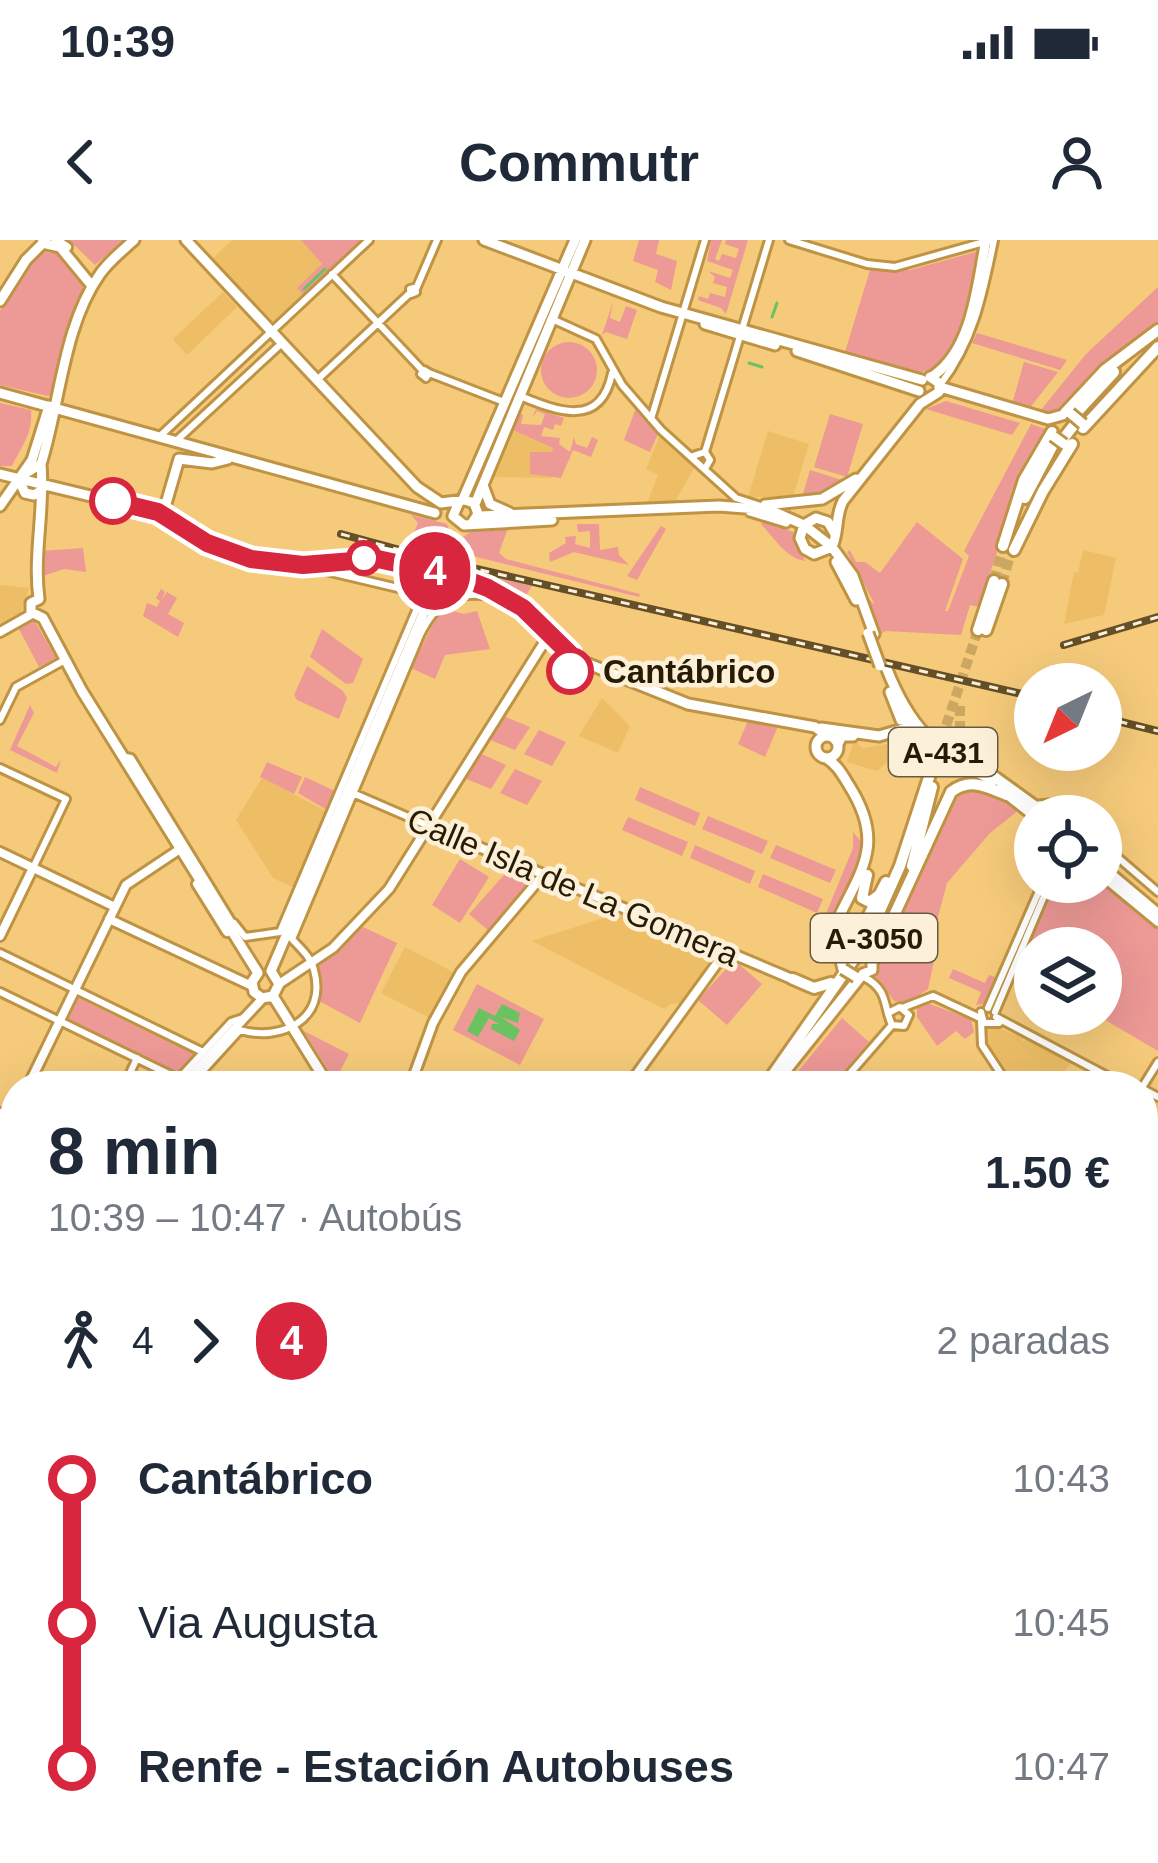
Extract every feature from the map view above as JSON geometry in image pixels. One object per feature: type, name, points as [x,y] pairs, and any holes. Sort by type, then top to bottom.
[{"type":"highway","points":[[1067,428],[1158,338]]},
{"type":"highway","points":[[1009,548],[1033,480],[1106,370],[1158,338]]},
{"type":"highway","points":[[981,632],[998,582]]},
{"type":"highway","points":[[965,748],[1014,795]]},
{"type":"highway","points":[[854,946],[935,768]]},
{"type":"highway","name":"A-3050","points":[[779,1071],[871,945],[895,895],[935,768]]},
{"type":"highway","name":"A-3050","points":[[778,1071],[866,941],[900,866],[935,768]]},
{"type":"highway","points":[[781,1071],[866,969],[952,792],[975,783],[1007,795]]},
{"type":"highway","points":[[886,930],[914,861],[932,788]]},
{"type":"highway","points":[[867,875],[862,899],[870,902],[881,893]]},
{"type":"highway","points":[[777,1071],[842,963]]},
{"type":"highway","points":[[794,979],[814,988],[831,983]]},
{"type":"main road","points":[[134,240],[97,277],[51,408],[36,465],[39,598],[32,604],[63,661],[236,933],[258,973],[261,993]]},
{"type":"main road","points":[[184,240],[422,491],[462,514]]},
{"type":"main road","points":[[484,240],[661,307],[1067,428]]},
{"type":"main road","points":[[462,514],[482,484],[552,319],[574,240]]},
{"type":"main road","points":[[271,971],[364,760],[506,403],[585,240]]},
{"type":"main road","points":[[0,301],[41,241],[60,247],[97,277]]},
{"type":"main road","points":[[931,388],[831,510],[802,527],[805,549],[814,554],[830,549],[843,501],[922,402],[931,388],[970,326],[989,241]]},
{"type":"main road","points":[[63,242],[97,277]]},
{"type":"main road","points":[[280,344],[462,514]]},
{"type":"main road","points":[[0,395],[51,408]]},
{"type":"main road","name":"A-431","points":[[51,408],[369,496],[462,514],[750,511],[802,527]]},
{"type":"main road","points":[[163,514],[179,459],[212,464],[229,458]]},
{"type":"main road","points":[[0,510],[18,478],[36,465]]},
{"type":"main road","points":[[0,474],[18,478],[35,490]]},
{"type":"main road","points":[[18,478],[35,490]]},
{"type":"main road","points":[[759,504],[822,499],[856,479]]},
{"type":"main road","points":[[482,484],[490,504],[510,513]]},
{"type":"main road","points":[[0,510],[14,494],[35,490],[163,514],[228,552],[303,565],[378,559],[459,577],[509,599],[570,654],[581,652],[586,663],[688,704],[879,736],[906,728]]},
{"type":"main road","points":[[351,491],[462,514],[570,515]]},
{"type":"main road","name":"A-431","points":[[570,515],[759,504],[802,527],[854,576],[871,634]]},
{"type":"main road","points":[[816,518],[836,529],[854,576]]},
{"type":"main road","name":"A-431","points":[[830,549],[871,634],[906,728],[1014,798]]},
{"type":"main road","points":[[1,631],[38,616]]},
{"type":"main road","points":[[194,1071],[261,993],[312,964],[374,907],[550,633]]},
{"type":"main road","name":"A-431","points":[[883,666],[906,728],[930,749],[1014,799]]},
{"type":"main road","points":[[82,691],[81,697],[174,836],[177,851],[190,862]]},
{"type":"main road","points":[[810,727],[829,745],[862,797],[874,827],[874,854],[867,875],[838,931],[839,942],[854,946],[866,969]]},
{"type":"main road","points":[[829,745],[844,735],[874,739],[906,728]]},
{"type":"main road","points":[[829,745],[843,731]]},
{"type":"main road","points":[[829,745],[855,795],[870,838],[866,862],[833,930],[842,963]]},
{"type":"main road","name":"Calle Isla de La Gomera","points":[[429,826],[794,979]]},
{"type":"main road","points":[[35,1071],[129,882],[177,851]]},
{"type":"main road","points":[[0,852],[115,907]]},
{"type":"main road","points":[[0,936],[33,868]]},
{"type":"main road","points":[[416,1071],[433,1024],[460,972],[544,874]]},
{"type":"main road","points":[[1122,885],[1158,918]]},
{"type":"main road","points":[[1122,891],[1158,918]]},
{"type":"main road","points":[[109,919],[261,993],[292,1028],[319,1071]]},
{"type":"main road","points":[[842,963],[854,946]]},
{"type":"main road","points":[[639,1071],[726,951]]},
{"type":"main road","points":[[842,963],[866,969]]},
{"type":"main road","points":[[271,971],[279,984]]},
{"type":"main road","points":[[258,973],[271,971]]},
{"type":"street","points":[[159,437],[369,240]]},
{"type":"street","points":[[317,380],[413,291],[437,240]]},
{"type":"street","points":[[651,419],[705,240]]},
{"type":"street","points":[[706,467],[710,460],[705,452],[769,240]]},
{"type":"street","points":[[789,240],[885,267],[913,264],[989,241]]},
{"type":"street","points":[[332,274],[426,372],[506,403]]},
{"type":"street","points":[[552,319],[602,345],[617,382],[651,419],[727,488],[759,504]]},
{"type":"street","points":[[175,442],[280,344]]},
{"type":"street","points":[[520,396],[572,413],[589,408],[617,382]]},
{"type":"street","points":[[693,455],[705,452]]},
{"type":"street","points":[[303,565],[418,593],[421,598],[411,639]]},
{"type":"street","points":[[411,639],[445,601],[473,594],[509,599]]},
{"type":"street","points":[[0,720],[16,687],[63,661]]},
{"type":"street","points":[[312,876],[375,726]]},
{"type":"street","points":[[312,876],[353,794],[364,760]]},
{"type":"street","points":[[0,767],[66,799],[33,868]]},
{"type":"street","name":"Calle Isla de La Gomera","points":[[353,794],[429,826]]},
{"type":"street","points":[[1122,861],[1158,892]]},
{"type":"street","points":[[999,1071],[983,1048],[980,1033],[1038,903]]},
{"type":"street","points":[[198,1067],[242,1030],[265,1036],[292,1028],[313,1001],[312,964],[292,938],[292,922]]},
{"type":"street","points":[[236,933],[245,937],[280,933],[292,922]]},
{"type":"street","points":[[0,953],[203,1052]]},
{"type":"street","points":[[866,969],[887,1002],[900,1010],[904,1026],[892,1025]]},
{"type":"street","points":[[0,992],[158,1071]]},
{"type":"street","points":[[852,1071],[900,1010],[933,996],[1070,1053],[1100,1071]]},
{"type":"street","points":[[198,1067],[203,1052],[231,1022],[243,1018]]},
{"type":"street","points":[[131,1071],[137,1058]]},
{"type":"shaded area","points":[[69,240],[124,240],[95,265]]},
{"type":"shaded area","points":[[232,240],[301,240],[323,265],[298,288],[304,295],[272,325],[211,260]]},
{"type":"shaded area","points":[[301,240],[366,240],[304,296],[297,288],[322,264]]},
{"type":"shaded area","points":[[639,240],[659,240],[656,254],[677,261],[671,290],[655,282],[658,270],[633,261]]},
{"type":"shaded area","points":[[711,240],[722,240],[715,259],[719,261],[722,254],[736,258],[739,249],[725,244],[726,240],[748,240],[726,314],[698,300],[699,296],[708,299],[710,293],[725,297],[727,287],[713,283],[715,277],[708,271],[730,278],[733,270],[707,261]]},
{"type":"shaded area","points":[[979,251],[960,330],[938,368],[917,373],[845,352],[870,270],[910,270]]},
{"type":"shaded area","points":[[38,252],[60,253],[86,284],[62,349],[54,393],[48,396],[0,385],[0,311]]},
{"type":"shaded area","points":[[561,277],[567,279],[472,498],[469,496]]},
{"type":"shaded area","points":[[1158,287],[1158,325],[1066,406],[1051,415],[1042,414],[1086,354]]},
{"type":"shaded area","points":[[223,292],[237,307],[187,355],[173,339]]},
{"type":"shaded area","points":[[613,302],[610,318],[620,322],[626,306],[637,310],[627,339],[602,335]]},
{"type":"shaded area","points":[[977,333],[1067,360],[1060,370],[972,343]]},
{"type":"shaded area","points":[[569,342],[589,350],[597,370],[589,390],[569,398],[549,390],[541,370],[549,350]]},
{"type":"shaded area","points":[[1024,362],[1058,372],[1029,409],[1012,404]]},
{"type":"shaded area","points":[[946,401],[1020,423],[1012,435],[926,409]]},
{"type":"shaded area","points":[[0,403],[31,410],[29,433],[12,466],[0,466]]},
{"type":"shaded area","points":[[636,408],[658,434],[650,452],[624,440]]},
{"type":"shaded area","points":[[536,409],[564,418],[553,430],[544,427],[541,436],[560,438],[559,444],[570,452],[574,437],[576,444],[587,448],[592,437],[598,440],[591,457],[573,450],[561,478],[530,474],[530,452],[552,452],[553,448],[513,430],[519,413],[521,424],[541,425],[545,414],[537,411],[532,418]]},
{"type":"shaded area","points":[[830,414],[863,424],[847,477],[814,467]]},
{"type":"shaded area","points":[[1031,424],[1045,429],[1047,435],[1008,496],[1021,479],[979,607],[970,605],[961,635],[886,631],[878,635],[865,596],[875,605],[847,552],[856,562],[865,562],[880,573],[917,522],[963,559],[948,611],[969,556],[964,551]]},
{"type":"shaded area","points":[[511,429],[553,448],[552,478],[492,477]]},
{"type":"shaded area","points":[[768,431],[809,444],[793,497],[748,497]]},
{"type":"shaded area","points":[[660,435],[696,465],[674,503],[647,503],[658,475],[646,469]]},
{"type":"shaded area","points":[[810,470],[845,481],[826,492],[802,497]]},
{"type":"shaded area","points":[[411,515],[447,524],[450,534],[444,548],[413,535],[418,523]]},
{"type":"shaded area","points":[[763,520],[793,532],[805,561],[781,547],[761,524]]},
{"type":"shaded area","points":[[577,524],[599,524],[600,550],[618,547],[629,565],[574,552],[550,562],[549,553],[566,543],[565,537],[576,536],[575,544],[590,548],[590,531],[578,532]]},
{"type":"shaded area","points":[[661,526],[666,529],[637,580],[627,576]]},
{"type":"shaded area","points":[[476,528],[508,528],[499,553],[506,559],[639,597],[456,552],[463,537]]},
{"type":"shaded area","points":[[83,548],[86,572],[64,569],[40,577],[41,551]]},
{"type":"shaded area","points":[[1083,550],[1116,558],[1104,615],[1064,624],[1074,572],[1078,573]]},
{"type":"shaded area","points":[[399,556],[532,586],[524,598],[518,598],[464,573]]},
{"type":"shaded area","points":[[0,585],[29,588],[21,612],[0,623]]},
{"type":"shaded area","points":[[161,589],[165,592],[161,601],[167,592],[177,598],[168,614],[184,623],[178,637],[143,616],[147,603],[157,607]]},
{"type":"shaded area","points":[[441,608],[464,614],[477,611],[490,649],[445,655],[435,679],[411,668]]},
{"type":"shaded area","points":[[34,620],[56,658],[39,667],[19,629]]},
{"type":"shaded area","points":[[322,629],[363,659],[353,683],[346,684],[310,657]]},
{"type":"shaded area","points":[[307,666],[343,691],[347,698],[339,719],[297,700],[294,695]]},
{"type":"shaded area","points":[[602,698],[630,726],[618,753],[579,736]]},
{"type":"shaded area","points":[[30,705],[34,713],[17,746],[56,767],[61,759],[57,773],[10,750]]},
{"type":"shaded area","points":[[503,716],[530,727],[515,750],[488,739]]},
{"type":"shaded area","points":[[748,721],[778,726],[765,757],[738,744]]},
{"type":"shaded area","points":[[539,730],[566,742],[552,766],[524,754]]},
{"type":"shaded area","points":[[854,740],[863,748],[898,742],[901,750],[877,771],[847,762]]},
{"type":"shaded area","points":[[479,753],[506,765],[491,789],[464,778]]},
{"type":"shaded area","points":[[267,762],[302,777],[294,794],[260,777]]},
{"type":"shaded area","points":[[515,769],[542,781],[527,805],[500,793]]},
{"type":"shaded area","points":[[305,777],[335,791],[327,810],[298,793]]},
{"type":"shaded area","points":[[262,778],[326,811],[294,888],[273,878],[236,820]]},
{"type":"shaded area","points":[[640,787],[700,813],[695,826],[635,800]]},
{"type":"shaded area","points":[[964,788],[995,792],[1014,806],[1014,814],[990,833],[947,883],[931,943],[937,947],[928,989],[909,1002],[894,1001],[875,976],[878,954],[953,795]]},
{"type":"shaded area","points":[[708,816],[768,841],[762,854],[702,829]]},
{"type":"shaded area","points":[[628,817],[688,842],[682,856],[622,830]]},
{"type":"shaded area","points":[[853,832],[864,845],[864,854],[828,926],[827,940],[814,943],[853,848]]},
{"type":"shaded area","points":[[695,845],[755,871],[750,884],[690,858]]},
{"type":"shaded area","points":[[776,845],[836,870],[830,883],[770,858]]},
{"type":"shaded area","points":[[460,859],[489,877],[460,923],[432,905]]},
{"type":"shaded area","points":[[512,866],[537,877],[490,932],[469,914]]},
{"type":"shaded area","points":[[763,874],[823,899],[817,913],[758,887]]},
{"type":"shaded area","points":[[1122,898],[1158,927],[1158,1051],[1122,1030],[1122,927],[1036,927],[1046,903],[1122,903]]},
{"type":"shaded area","points":[[613,908],[719,954],[683,1004],[664,1009],[532,941],[606,917]]},
{"type":"shaded area","points":[[363,927],[397,943],[360,1023],[319,1001],[318,965]]},
{"type":"shaded area","points":[[405,947],[457,974],[432,1019],[381,993]]},
{"type":"shaded area","points":[[734,960],[762,984],[727,1025],[698,1000]]},
{"type":"shaded area","points":[[953,969],[985,983],[989,975],[995,977],[984,1004],[976,1005],[981,992],[949,978]]},
{"type":"shaded area","points":[[477,984],[544,1019],[520,1065],[453,1030]]},
{"type":"shaded area","points":[[78,998],[194,1054],[175,1071],[68,1019]]},
{"type":"shaded area","points":[[924,1002],[971,1019],[974,1032],[965,1039],[956,1031],[937,1046],[917,1017],[917,1008]]},
{"type":"shaded area","points":[[502,1004],[520,1013],[518,1023],[501,1017],[520,1030],[514,1041],[491,1029],[492,1024],[499,1024],[489,1018],[478,1037],[467,1031],[479,1008],[495,1016]]},
{"type":"shaded area","points":[[842,1018],[869,1042],[845,1071],[798,1071]]},
{"type":"shaded area","points":[[999,1028],[1072,1061],[1065,1071],[1007,1071],[988,1044],[986,1030]]},
{"type":"shaded area","points":[[304,1031],[349,1054],[340,1071],[329,1071]]},
{"type":"waterway","points":[[304,289],[325,269]]},
{"type":"waterway","points":[[772,317],[777,303]]},
{"type":"waterway","points":[[749,363],[762,367]]},
{"type":"tunnel","points":[[994,581],[1003,546]]},
{"type":"tunnel","points":[[1002,584],[1012,549]]},
{"type":"tunnel","points":[[932,768],[978,630]]},
{"type":"tunnel","points":[[960,706],[965,748]]},
{"type":"railway","points":[[341,534],[1014,692]]},
{"type":"railway","points":[[1064,645],[1158,617]]},
{"type":"railway","points":[[1122,722],[1158,731]]},
{"type":"bus line","name":"4","points":[[113,501],[158,512],[207,543],[251,559],[303,565],[378,559],[471,581],[502,595],[538,621],[570,654],[570,671]]},
{"type":"place","name":"Cantábrico","points":[[570,671]]}]
